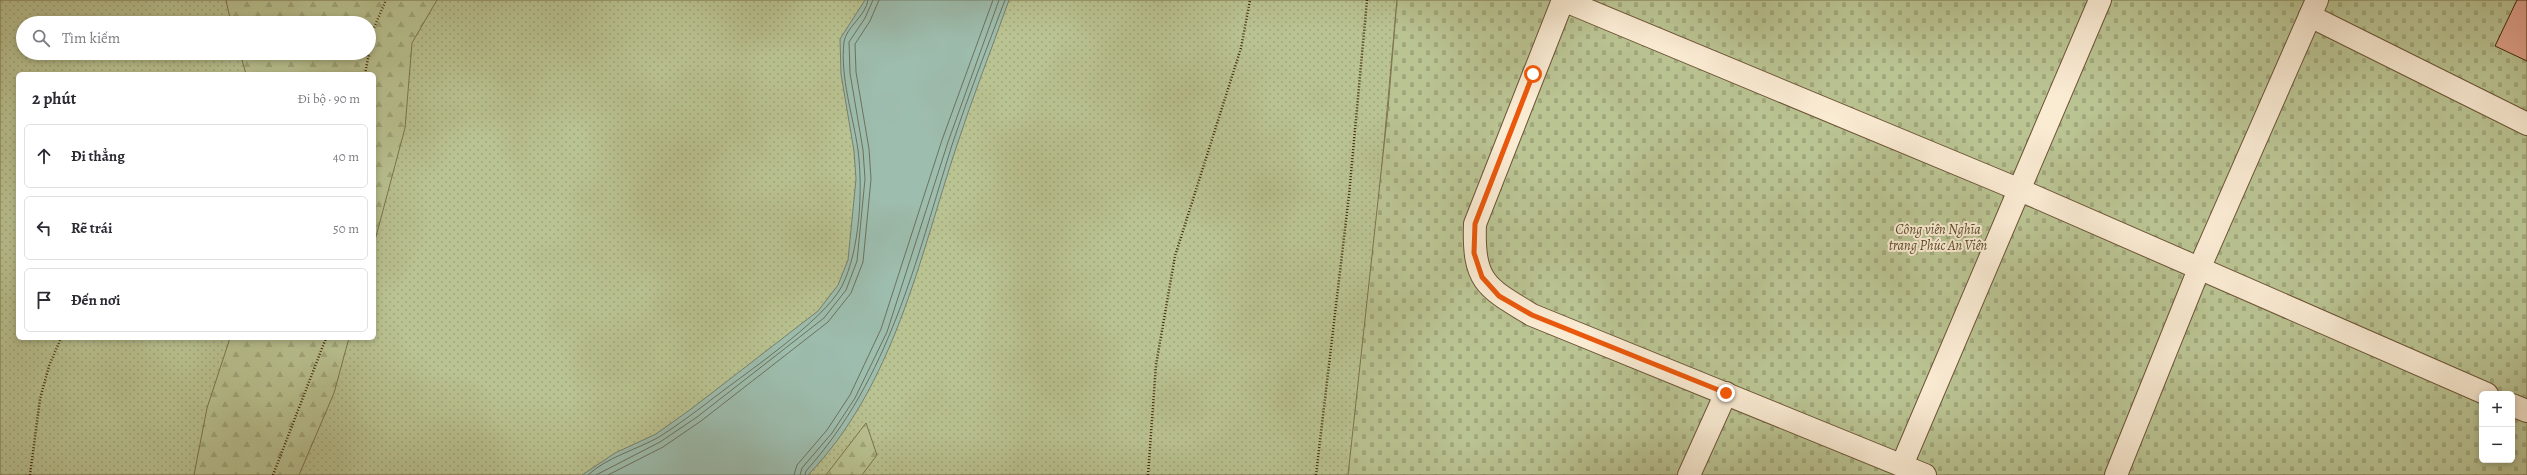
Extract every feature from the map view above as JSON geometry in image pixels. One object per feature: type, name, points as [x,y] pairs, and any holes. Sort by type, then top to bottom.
[{"type":"street","points":[[1924,475],[1532,315],[1499,296],[1482,277],[1474,253],[1475,224],[1563,0],[2020,190],[2480,391]]},
{"type":"street","points":[[1902,465],[2100,0]]},
{"type":"street","points":[[2116,475],[2199,269],[2313,8],[2527,124]]},
{"type":"street","points":[[1689,475],[1726,393]]},
{"type":"street","points":[[2515,406],[2527,411]]},
{"type":"path","points":[[376,23],[386,0]]},
{"type":"path","points":[[1148,475],[1156,365],[1175,256],[1241,48],[1250,0]]},
{"type":"path","points":[[1316,475],[1350,195],[1367,0]]},
{"type":"path","points":[[365,72],[367,60]]},
{"type":"path","points":[[30,475],[40,399],[49,366],[60,340]]},
{"type":"path","points":[[273,475],[325,340]]},
{"type":"green space","points":[[0,0],[1397,0],[1354,475],[0,475]]},
{"type":"green space","points":[[226,0],[437,0],[412,43],[405,128],[376,237],[376,72],[245,72],[242,60],[376,60],[376,16],[229,16]]},
{"type":"green space","name":"Công viên Nghĩa trang Phúc An Viên","points":[[1397,0],[2527,0],[2527,475],[1348,475],[1388,109]]},
{"type":"green space","points":[[229,340],[348,340],[334,393],[299,475],[194,475],[207,408]]},
{"type":"green space","points":[[866,423],[877,455],[862,475],[826,475]]},
{"type":"water","points":[[865,0],[1009,0],[963,127],[916,276],[883,362],[862,402],[838,440],[808,475],[582,475],[615,453],[656,434],[691,409],[818,311],[838,285],[848,260],[856,179],[854,151],[841,74],[840,39]]},
{"type":"building","points":[[2517,0],[2527,0],[2527,61],[2495,46]]},
{"type":"route","points":[[1533,74],[1475,224],[1474,253],[1482,277],[1499,296],[1532,315],[1726,393]]}]
